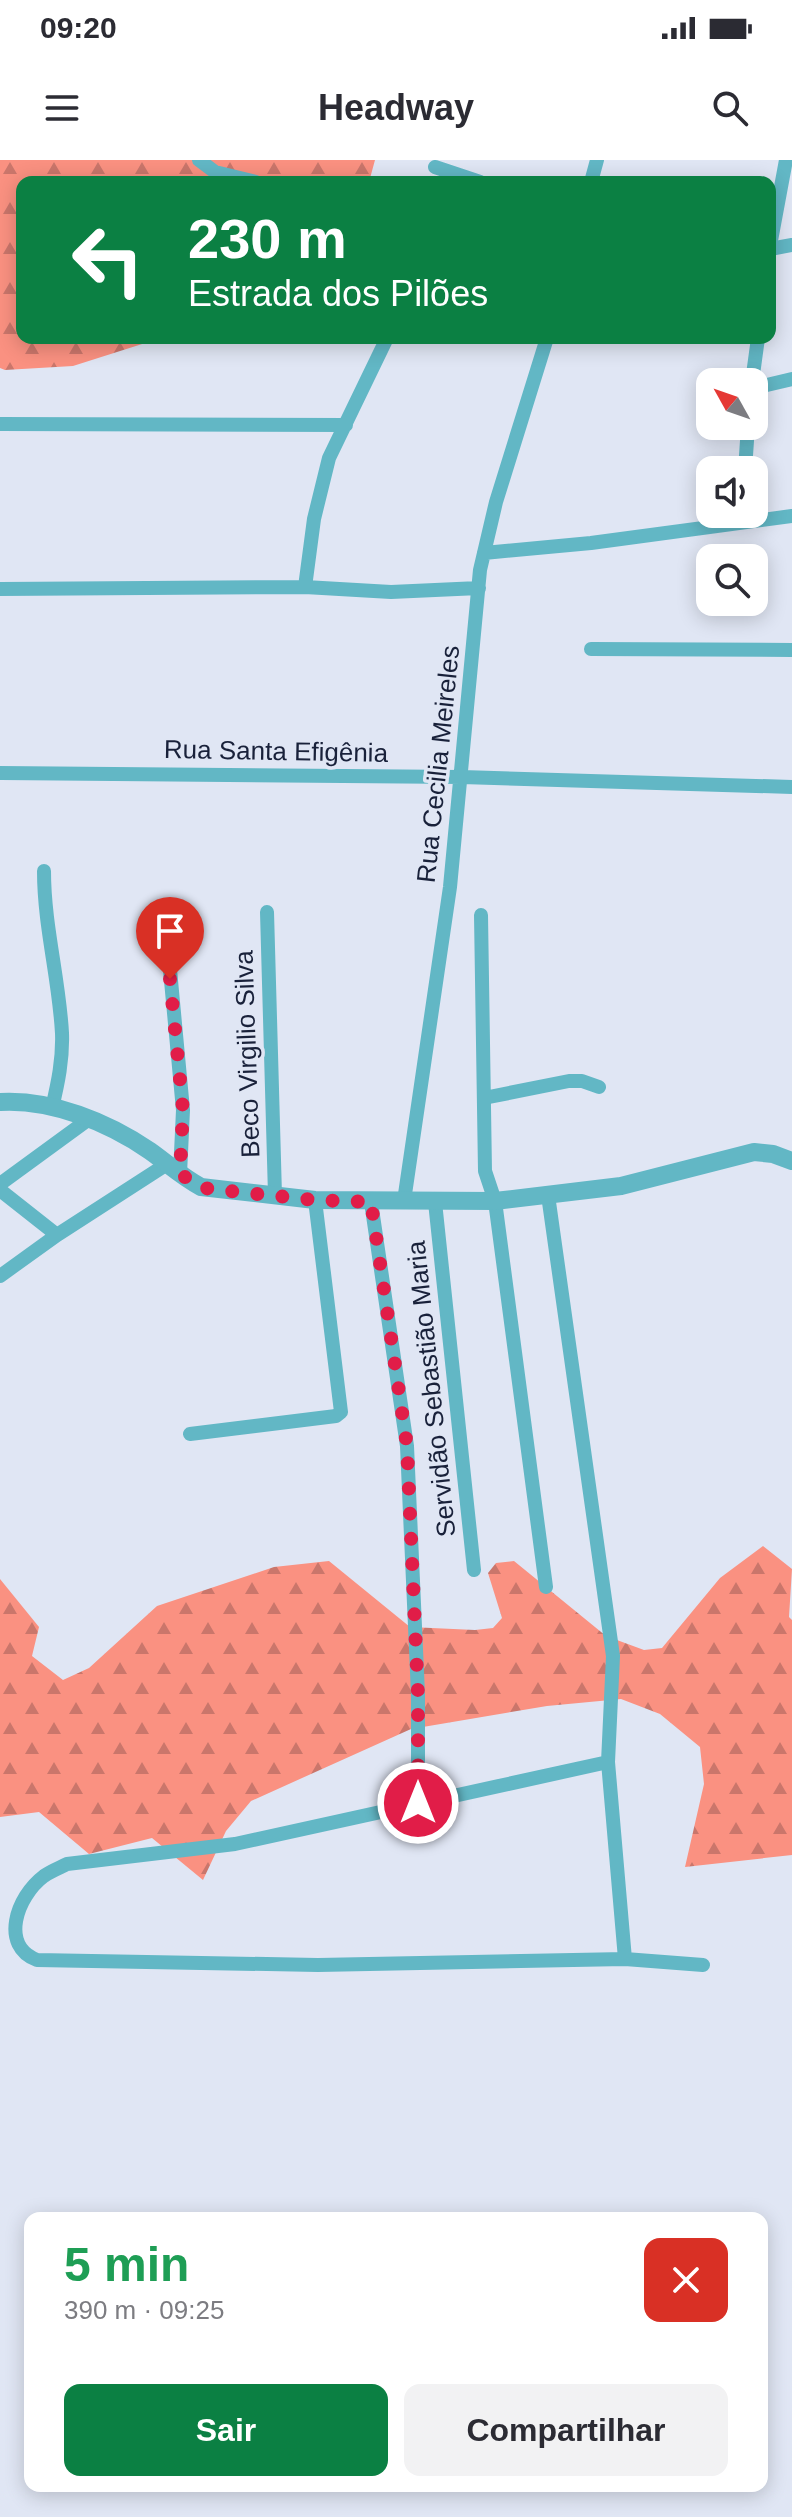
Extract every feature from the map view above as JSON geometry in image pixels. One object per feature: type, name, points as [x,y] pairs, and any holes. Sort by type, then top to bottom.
[{"type":"street","points":[[199,160],[215,172],[231,176]]},
{"type":"street","points":[[776,215],[786,160]]},
{"type":"street","points":[[434,170],[457,176]]},
{"type":"street","points":[[305,587],[314,519],[329,458],[384,344]]},
{"type":"street","name":"Rua Cecilia Meireles","points":[[404,1201],[450,887],[484,553],[496,502],[545,344]]},
{"type":"street","points":[[755,368],[757,344]]},
{"type":"street","points":[[768,383],[792,379]]},
{"type":"street","points":[[0,424],[346,425]]},
{"type":"street","points":[[768,517],[792,516]]},
{"type":"street","points":[[484,553],[591,543],[696,526]]},
{"type":"street","points":[[0,589],[305,587],[391,592],[479,588]]},
{"type":"street","points":[[591,649],[792,650]]},
{"type":"street","name":"Rua Santa Efigênia","points":[[0,773],[462,777],[792,787]]},
{"type":"street","points":[[44,871],[44,907],[62,1033],[52,1108]]},
{"type":"street","name":"Beco Virgilio Silva","points":[[267,912],[275,1195]]},
{"type":"street","points":[[481,915],[485,1171],[495,1201],[546,1587]]},
{"type":"street","points":[[169,959],[183,1110],[173,1169]]},
{"type":"street","points":[[484,1098],[569,1081],[582,1081],[599,1087]]},
{"type":"street","points":[[0,1102],[52,1108],[89,1119],[130,1139],[201,1187],[315,1200],[495,1201],[621,1186],[754,1152],[773,1154],[792,1161]]},
{"type":"street","points":[[57,1235],[0,1187],[89,1119]]},
{"type":"street","points":[[0,1276],[57,1235],[173,1169]]},
{"type":"street","points":[[548,1195],[613,1656],[608,1762],[625,1959]]},
{"type":"street","points":[[190,1434],[336,1416],[342,1408],[315,1200]]},
{"type":"street","points":[[371,1202],[407,1446],[418,1694],[418,1803]]},
{"type":"street","name":"Servidão Sebastião Maria","points":[[435,1202],[474,1570]]},
{"type":"street","points":[[608,1762],[235,1844],[67,1864],[44,1876],[19,1905],[9,1925],[11,1936],[20,1952],[37,1960],[318,1965],[625,1959],[703,1965]]},
{"type":"green space","points":[[0,160],[375,160],[371,176],[16,176],[16,344],[142,344],[73,366],[0,368]]},
{"type":"green space","points":[[763,1546],[792,1569],[789,1617],[792,1620],[792,1855],[685,1867],[704,1784],[700,1747],[660,1714],[621,1699],[547,1706],[411,1729],[251,1801],[226,1831],[203,1880],[152,1838],[89,1854],[39,1812],[0,1817],[0,1579],[39,1627],[32,1656],[63,1680],[89,1668],[157,1606],[274,1567],[329,1561],[410,1627],[475,1630],[493,1628],[502,1618],[488,1573],[496,1563],[514,1561],[606,1636],[644,1650],[662,1648],[720,1578]]},
{"type":"route","points":[[170,979],[182,1090],[180,1174],[210,1189],[315,1200],[371,1202],[407,1446],[418,1694],[418,1803]]}]
